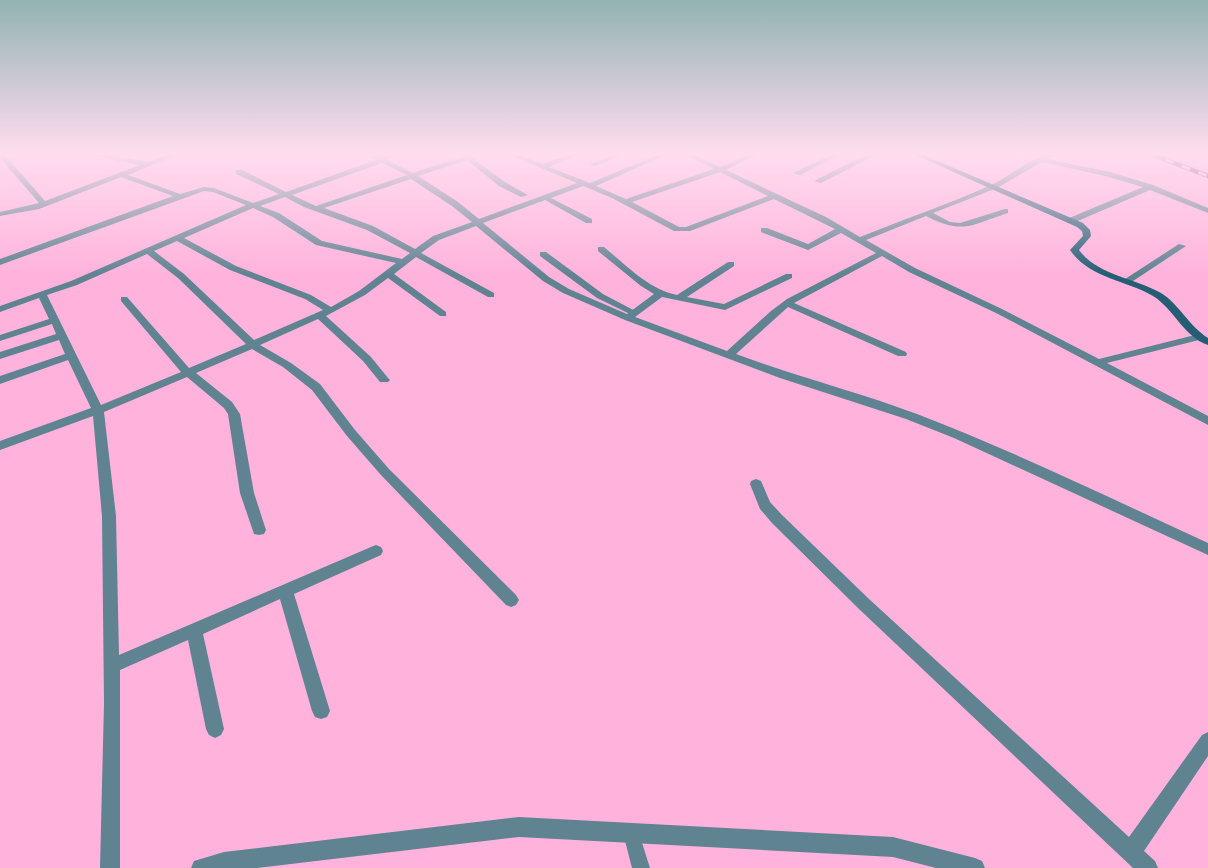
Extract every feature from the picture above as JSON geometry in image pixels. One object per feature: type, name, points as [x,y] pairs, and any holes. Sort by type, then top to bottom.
[{"type":"street","points":[[35,194],[44,203]]},
{"type":"street","points":[[0,214],[36,207],[70,194]]},
{"type":"street","points":[[172,194],[179,196]]},
{"type":"street","points":[[0,262],[190,194]]},
{"type":"street","points":[[220,194],[284,220],[319,243],[402,262]]},
{"type":"street","points":[[0,309],[148,251],[283,194],[354,221],[491,295]]},
{"type":"street","points":[[317,208],[358,194]]},
{"type":"street","points":[[437,194],[478,222],[546,279],[566,291],[784,376],[910,416],[958,435],[1208,549]]},
{"type":"street","points":[[0,447],[98,411],[253,345],[362,293],[435,238],[560,194]]},
{"type":"street","points":[[606,194],[671,227],[682,230],[774,196]]},
{"type":"street","points":[[625,202],[650,194]]},
{"type":"street","points":[[769,194],[861,239],[882,253],[1100,362],[1208,421]]},
{"type":"street","points":[[861,239],[976,194]]},
{"type":"street","points":[[1010,194],[1086,230],[1087,236],[1074,250],[1076,256],[1166,301],[1183,323],[1204,340]]},
{"type":"street","points":[[1070,221],[1135,194]]},
{"type":"street","points":[[1166,194],[1208,211]]},
{"type":"street","points":[[546,198],[589,221]]},
{"type":"street","points":[[928,214],[948,224],[960,226],[1005,211]]},
{"type":"street","points":[[764,230],[808,247],[842,230]]},
{"type":"street","points":[[178,238],[233,268],[308,297],[330,310]]},
{"type":"street","points":[[1127,281],[1182,246]]},
{"type":"street","points":[[601,249],[660,294],[725,307],[789,276]]},
{"type":"street","points":[[148,251],[182,276],[253,345],[316,387],[351,434],[385,472],[511,600]]},
{"type":"street","points":[[730,354],[774,312],[787,303],[882,253]]},
{"type":"street","points":[[680,297],[731,264]]},
{"type":"street","points":[[387,273],[444,314]]},
{"type":"street","points":[[42,294],[98,411],[109,516],[110,868]]},
{"type":"street","points":[[632,316],[660,294]]},
{"type":"street","points":[[124,298],[188,373],[228,405],[234,414],[247,493],[259,530]]},
{"type":"street","points":[[787,303],[902,354]]},
{"type":"street","points":[[319,315],[367,359],[384,380]]},
{"type":"street","points":[[0,338],[55,320]]},
{"type":"street","points":[[0,356],[62,335]]},
{"type":"street","points":[[1100,362],[1204,340]]},
{"type":"street","points":[[0,380],[72,355]]},
{"type":"street","points":[[756,484],[765,505],[777,519],[864,604],[1148,868]]},
{"type":"street","points":[[111,666],[376,551]]},
{"type":"street","points":[[285,590],[321,711]]},
{"type":"street","points":[[194,630],[215,729]]},
{"type":"street","points":[[1131,852],[1208,741]]},
{"type":"street","points":[[201,868],[224,862],[519,827],[893,847],[975,868]]},
{"type":"lane","points":[[543,254],[600,296],[632,316]]},
{"type":"lane","points":[[631,833],[641,868]]}]
